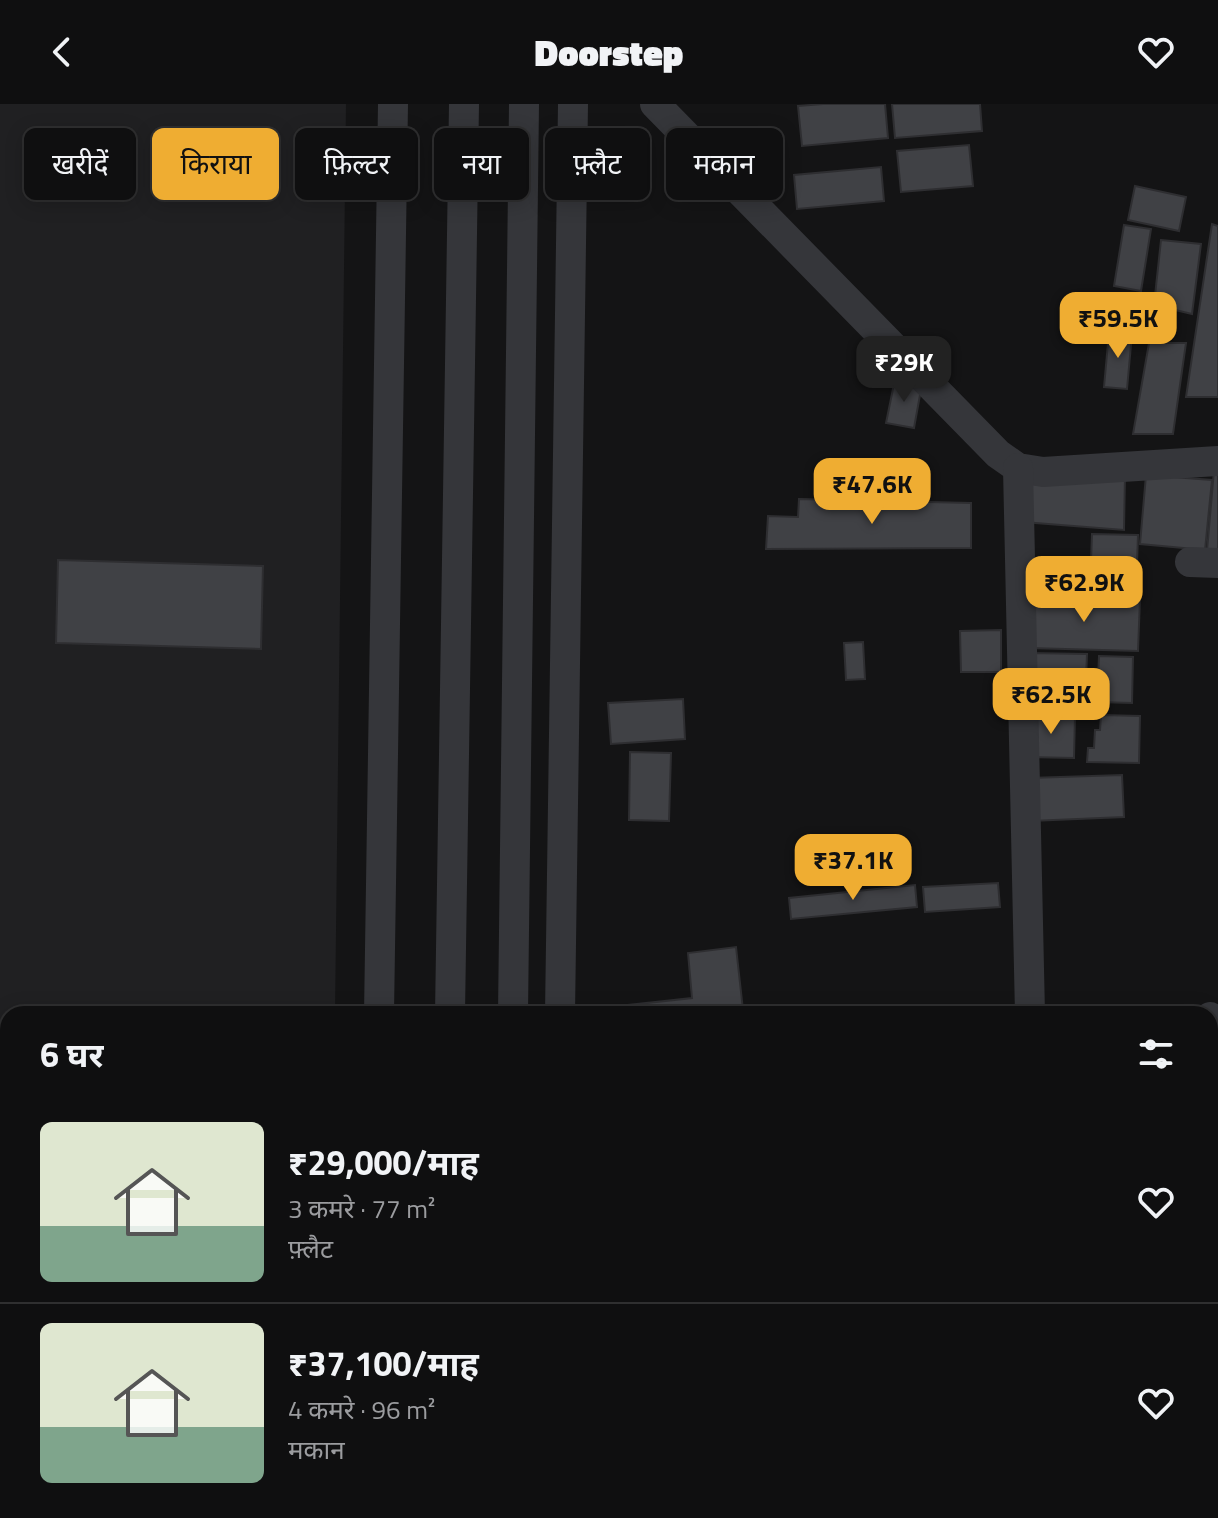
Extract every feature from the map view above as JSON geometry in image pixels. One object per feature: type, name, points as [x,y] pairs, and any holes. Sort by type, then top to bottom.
[{"type":"street","points":[[379,1006],[393,104]]},
{"type":"street","points":[[450,1006],[464,104]]},
{"type":"street","points":[[513,1006],[524,104]]},
{"type":"street","points":[[560,1006],[573,104]]},
{"type":"street","points":[[655,104],[987,443],[1018,468],[1043,472],[1218,461]]},
{"type":"street","points":[[1018,468],[1030,1006]]},
{"type":"shaded area","points":[[0,104],[346,104],[346,128],[295,128],[295,200],[345,200],[335,1006],[0,1006]]},
{"type":"building","points":[[885,104],[888,138],[802,146],[798,106]]},
{"type":"building","points":[[892,104],[980,104],[982,131],[895,138]]},
{"type":"building","points":[[969,145],[973,186],[901,192],[897,151]]},
{"type":"building","points":[[881,167],[884,201],[797,209],[794,175]]},
{"type":"building","points":[[1135,186],[1186,197],[1179,231],[1128,220]]},
{"type":"building","points":[[1212,224],[1218,226],[1218,397],[1186,397]]},
{"type":"building","points":[[1124,225],[1151,229],[1141,291],[1114,286]]},
{"type":"building","points":[[1161,240],[1201,244],[1192,314],[1154,305]]},
{"type":"building","points":[[1109,332],[1132,334],[1127,389],[1104,387]]},
{"type":"building","points":[[1149,343],[1186,343],[1173,434],[1133,434]]},
{"type":"building","points":[[895,379],[922,384],[914,428],[886,423]]},
{"type":"building","points":[[1214,470],[1218,471],[1218,552],[1207,551]]},
{"type":"building","points":[[1125,475],[1124,530],[1023,522],[1025,478]]},
{"type":"building","points":[[1146,475],[1212,480],[1205,550],[1140,544]]},
{"type":"building","points":[[799,499],[971,503],[971,548],[766,549],[768,516],[798,517]]},
{"type":"building","points":[[1092,534],[1138,535],[1136,592],[1090,590]]},
{"type":"building","points":[[58,560],[263,566],[261,649],[56,643]]},
{"type":"building","points":[[1031,596],[1140,599],[1138,651],[1029,648]]},
{"type":"building","points":[[1001,630],[1001,672],[961,672],[960,631]]},
{"type":"building","points":[[863,642],[865,679],[846,680],[844,643]]},
{"type":"building","points":[[1028,653],[1087,654],[1085,706],[1029,705]]},
{"type":"building","points":[[1099,656],[1133,657],[1132,703],[1097,702]]},
{"type":"building","points":[[683,699],[685,739],[611,744],[608,703]]},
{"type":"building","points":[[1028,714],[1075,715],[1074,758],[1027,757]]},
{"type":"building","points":[[1101,715],[1140,716],[1139,763],[1087,762],[1088,748],[1094,748],[1095,730],[1100,730]]},
{"type":"building","points":[[630,752],[671,753],[669,821],[629,820]]},
{"type":"building","points":[[1122,775],[1124,817],[1031,821],[1029,778]]},
{"type":"building","points":[[998,883],[1000,907],[925,912],[923,887]]},
{"type":"building","points":[[915,885],[917,907],[791,919],[789,898]]},
{"type":"building","points":[[736,947],[743,1006],[619,1006],[692,998],[688,953]]}]
